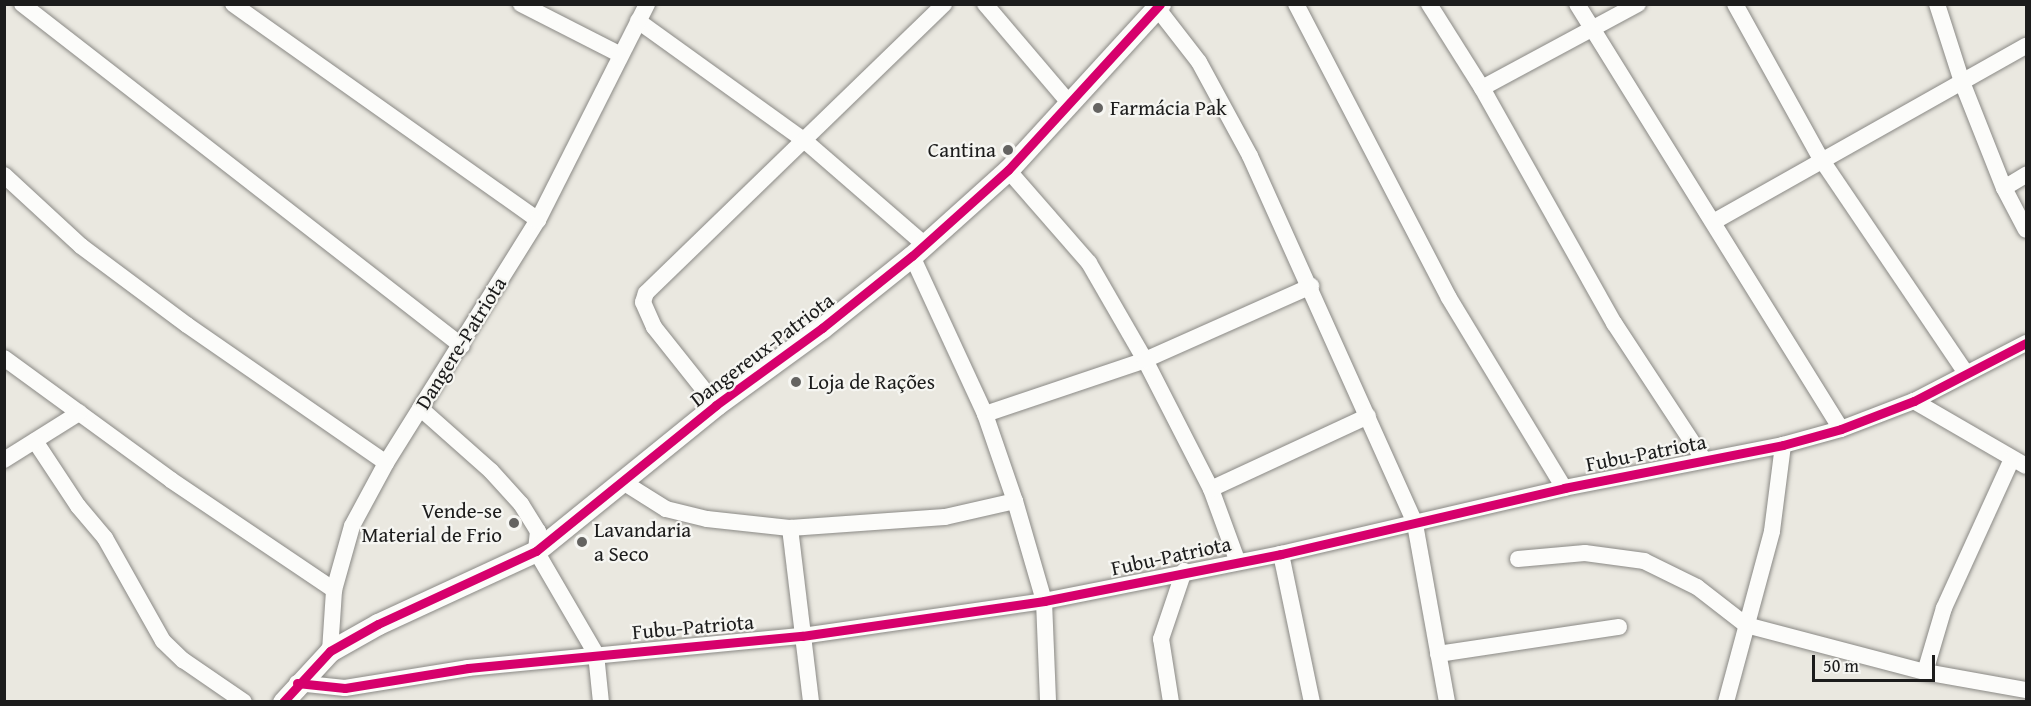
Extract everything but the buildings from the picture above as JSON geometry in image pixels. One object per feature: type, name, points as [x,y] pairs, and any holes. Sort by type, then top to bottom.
[{"type":"street","points":[[22,4],[462,346]]},
{"type":"street","points":[[233,4],[538,220]]},
{"type":"street","points":[[521,4],[619,54]]},
{"type":"street","name":"Dangere-Patriota","points":[[330,651],[334,590],[352,526],[386,463],[462,346],[538,220],[646,4]]},
{"type":"street","points":[[716,405],[654,327],[643,302],[646,293],[944,4]]},
{"type":"street","points":[[985,4],[1070,104]]},
{"type":"street","points":[[1296,4],[1449,298],[1564,488]]},
{"type":"street","points":[[1429,4],[1482,88],[1577,262],[1704,460]]},
{"type":"street","points":[[1577,4],[1715,222],[1841,429]]},
{"type":"street","points":[[1482,88],[1591,27],[1638,4]]},
{"type":"street","points":[[1735,4],[1821,159],[1966,373]]},
{"type":"street","points":[[1937,4],[1962,82],[2004,188],[2026,230]]},
{"type":"street","points":[[1157,6],[1198,62],[1243,142],[1311,286],[1415,524],[1447,702]]},
{"type":"street","name":"Dangereux-Patriota","points":[[330,651],[378,624],[536,551],[716,405],[919,251],[1008,170],[1157,6]]},
{"type":"street","points":[[638,21],[805,141],[919,251],[985,414],[1015,501],[1044,601],[1048,702]]},
{"type":"street","points":[[1715,222],[1821,159],[2026,46]]},
{"type":"street","points":[[1008,170],[1089,264],[1145,360],[1211,489],[1237,560]]},
{"type":"street","points":[[4,175],[81,246],[187,326],[386,463]]},
{"type":"street","points":[[2004,188],[2026,175]]},
{"type":"street","points":[[985,414],[1145,360],[1311,286]]},
{"type":"street","name":"Fubu-Patriota","points":[[297,683],[344,695],[468,668],[802,636],[1044,601],[1237,560],[1281,554],[1564,488],[1783,445],[1841,429],[1914,401],[2026,343]]},
{"type":"street","points":[[4,358],[79,413],[334,590]]},
{"type":"street","points":[[1914,401],[2019,463],[1944,608],[1924,672]]},
{"type":"street","points":[[420,408],[456,437],[521,504],[538,531],[536,551],[596,654],[601,702]]},
{"type":"street","points":[[4,459],[79,413]]},
{"type":"street","points":[[1211,489],[1368,416]]},
{"type":"street","points":[[36,441],[78,506],[105,538],[163,641],[183,660],[244,702]]},
{"type":"street","points":[[1726,702],[1772,531],[1783,445]]},
{"type":"street","points":[[623,482],[666,509],[708,519],[790,528],[945,517],[1015,501]]},
{"type":"street","points":[[790,528],[811,702]]},
{"type":"street","points":[[1518,559],[1585,553],[1644,561],[1697,587],[1746,625],[1924,672],[2026,690]]},
{"type":"street","points":[[1281,554],[1312,702]]},
{"type":"street","points":[[1171,702],[1161,639],[1184,571]]},
{"type":"street","points":[[1438,654],[1619,627]]},
{"type":"street","points":[[283,702],[297,683],[330,651]]},
{"type":"cycle path","points":[[283,702],[330,651],[378,624],[536,551],[716,405],[822,328],[912,256],[1008,170],[1160,4]]},
{"type":"cycle path","points":[[297,683],[345,688],[468,668],[802,636],[1044,601],[1281,554],[1564,488],[1783,445],[1841,429],[1914,401],[2026,343]]},
{"type":"place","name":"Farmácia Pak","points":[[1098,108]]},
{"type":"place","name":"Cantina","points":[[1008,150]]},
{"type":"place","name":"Loja de Rações","points":[[796,382]]},
{"type":"place","name":"Vende-se Material de Frio","points":[[514,523]]},
{"type":"place","name":"Lavandaria a Seco","points":[[582,542]]}]
